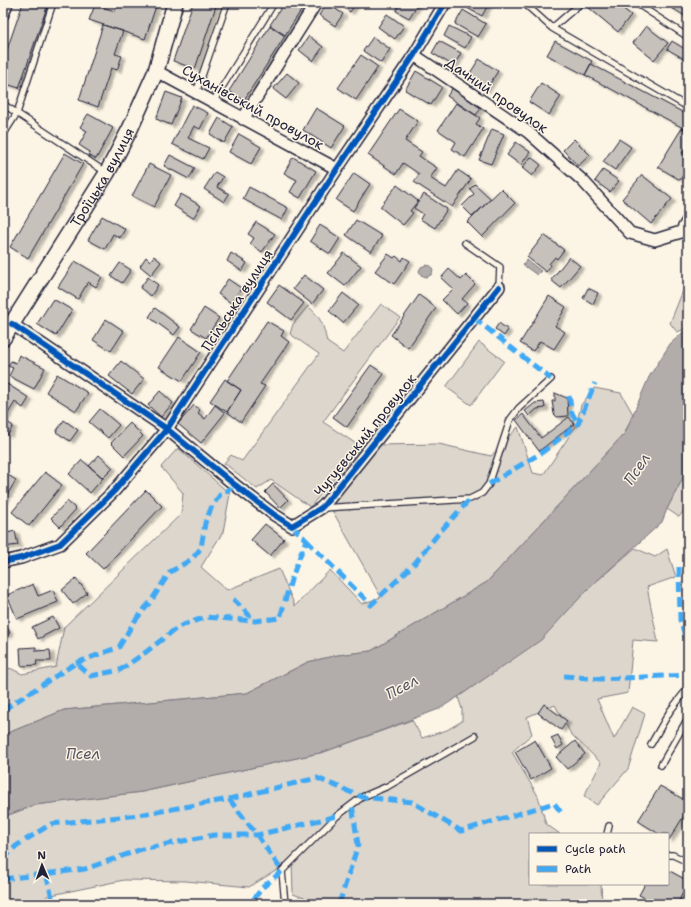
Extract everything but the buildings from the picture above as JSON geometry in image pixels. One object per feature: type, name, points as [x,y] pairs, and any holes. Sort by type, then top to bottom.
[{"type":"main road","name":"Троїцька вулиця","points":[[3,338],[107,173],[130,128],[156,71],[175,3]]},
{"type":"street","points":[[3,14],[7,3]]},
{"type":"street","points":[[243,119],[316,3]]},
{"type":"street","name":"Псільська вулиця","points":[[3,562],[21,558],[60,544],[115,490],[167,429],[414,55],[446,3]]},
{"type":"street","name":"Дачний провулок","points":[[414,55],[528,132],[583,181],[630,233],[655,240],[681,232],[688,220]]},
{"type":"street","name":"Суханівський провулок","points":[[156,71],[337,170]]},
{"type":"street","name":"Чугуєвський провулок","points":[[12,324],[167,429],[235,485],[292,526],[321,508],[499,287]]},
{"type":"lane","points":[[3,135],[16,113],[53,3]]},
{"type":"lane","points":[[196,93],[227,3]]},
{"type":"lane","points":[[213,102],[274,3]]},
{"type":"lane","points":[[524,3],[552,28],[688,107]]},
{"type":"lane","points":[[552,28],[581,3]]},
{"type":"lane","points":[[636,3],[688,36]]},
{"type":"lane","points":[[3,104],[107,173]]},
{"type":"lane","points":[[465,243],[500,267],[499,287]]},
{"type":"lane","points":[[321,508],[470,499],[482,493],[489,484],[510,420],[519,408],[550,379]]},
{"type":"lane","points":[[651,744],[670,712],[688,688]]},
{"type":"lane","points":[[661,765],[688,718]]},
{"type":"lane","points":[[285,904],[282,871],[337,816],[362,797],[388,786],[475,736]]},
{"type":"lane","points":[[607,833],[609,826]]},
{"type":"lane","points":[[669,855],[673,854],[688,862]]},
{"type":"shaded area","points":[[688,278],[688,328],[677,332],[670,323]]},
{"type":"shaded area","points":[[381,304],[400,317],[323,422],[361,447],[310,507],[271,480],[257,489],[224,463],[231,455],[242,461],[319,354],[290,334],[293,324],[308,306],[321,322],[327,342],[343,353]]},
{"type":"shaded area","points":[[479,342],[504,361],[471,405],[446,387]]},
{"type":"shaded area","points":[[594,388],[621,393],[633,414],[625,433],[487,582],[371,651],[338,655],[308,662],[247,693],[64,710],[3,735],[3,667],[12,669],[22,674],[56,667],[64,627],[181,514],[183,493],[161,467],[178,448],[230,494],[223,532],[201,567],[227,590],[279,569],[295,606],[330,570],[362,604],[381,597],[328,503],[378,445],[439,444],[491,456],[518,427],[533,473],[543,475],[576,426],[581,405]]},
{"type":"shaded area","points":[[688,468],[688,505],[679,517],[667,509]]},
{"type":"shaded area","points":[[635,548],[655,557],[667,549],[676,577],[647,587],[658,642],[633,640],[628,693],[597,699],[614,739],[632,707],[645,714],[628,769],[597,805],[584,796],[601,763],[571,734],[555,705],[527,717],[532,734],[512,752],[538,796],[546,824],[559,833],[529,833],[529,885],[601,885],[602,904],[321,904],[293,894],[292,861],[249,887],[186,881],[124,880],[47,896],[40,904],[3,904],[3,817],[35,805],[142,792],[324,752],[412,720],[422,738],[447,730],[462,721],[462,709],[458,697],[485,678]]},
{"type":"water","points":[[527,260],[541,271],[537,275],[523,265]]},
{"type":"water","points":[[426,265],[431,266],[433,270],[431,275],[426,277],[421,275],[419,271],[421,267]]},
{"type":"water","name":"Псел","points":[[688,328],[688,468],[662,522],[588,589],[541,640],[439,709],[324,752],[142,792],[35,805],[3,817],[3,735],[64,710],[247,693],[308,662],[338,655],[371,651],[487,582],[625,433],[649,377],[670,344]]},
{"type":"marked path","points":[[474,318],[551,379]]},
{"type":"marked path","points":[[489,484],[541,453],[578,424],[595,383]]},
{"type":"marked path","points":[[569,396],[572,413],[578,424]]},
{"type":"marked path","points":[[76,663],[119,647],[134,622],[151,601],[170,572],[192,559],[201,548],[205,523],[212,506],[220,495],[235,485]]},
{"type":"marked path","points":[[306,540],[371,605],[415,563],[438,534],[470,499]]},
{"type":"marked path","points":[[3,710],[76,663],[91,676],[120,670],[178,627],[206,617],[255,621],[280,618],[291,580],[306,540],[292,526]]},
{"type":"marked path","points":[[679,567],[680,620],[688,644]]},
{"type":"marked path","points":[[233,599],[255,621]]},
{"type":"marked path","points":[[564,676],[600,679],[688,675]]},
{"type":"marked path","points":[[3,860],[16,846],[51,824],[139,815],[229,799],[317,778],[362,797],[412,802],[461,831],[554,803],[563,815]]},
{"type":"marked path","points":[[229,799],[257,835],[282,871],[263,887],[250,904]]},
{"type":"marked path","points":[[339,904],[358,845],[352,804]]},
{"type":"marked path","points":[[3,879],[85,869],[142,849],[214,835],[257,835],[337,816]]},
{"type":"marked path","points":[[46,874],[53,901]]},
{"type":"cycle path","points":[[3,562],[21,558],[60,544],[115,490],[167,429],[337,169],[414,55],[445,3]]},
{"type":"cycle path","points":[[12,324],[167,429],[235,485],[273,514],[292,526],[325,504],[499,287]]}]
